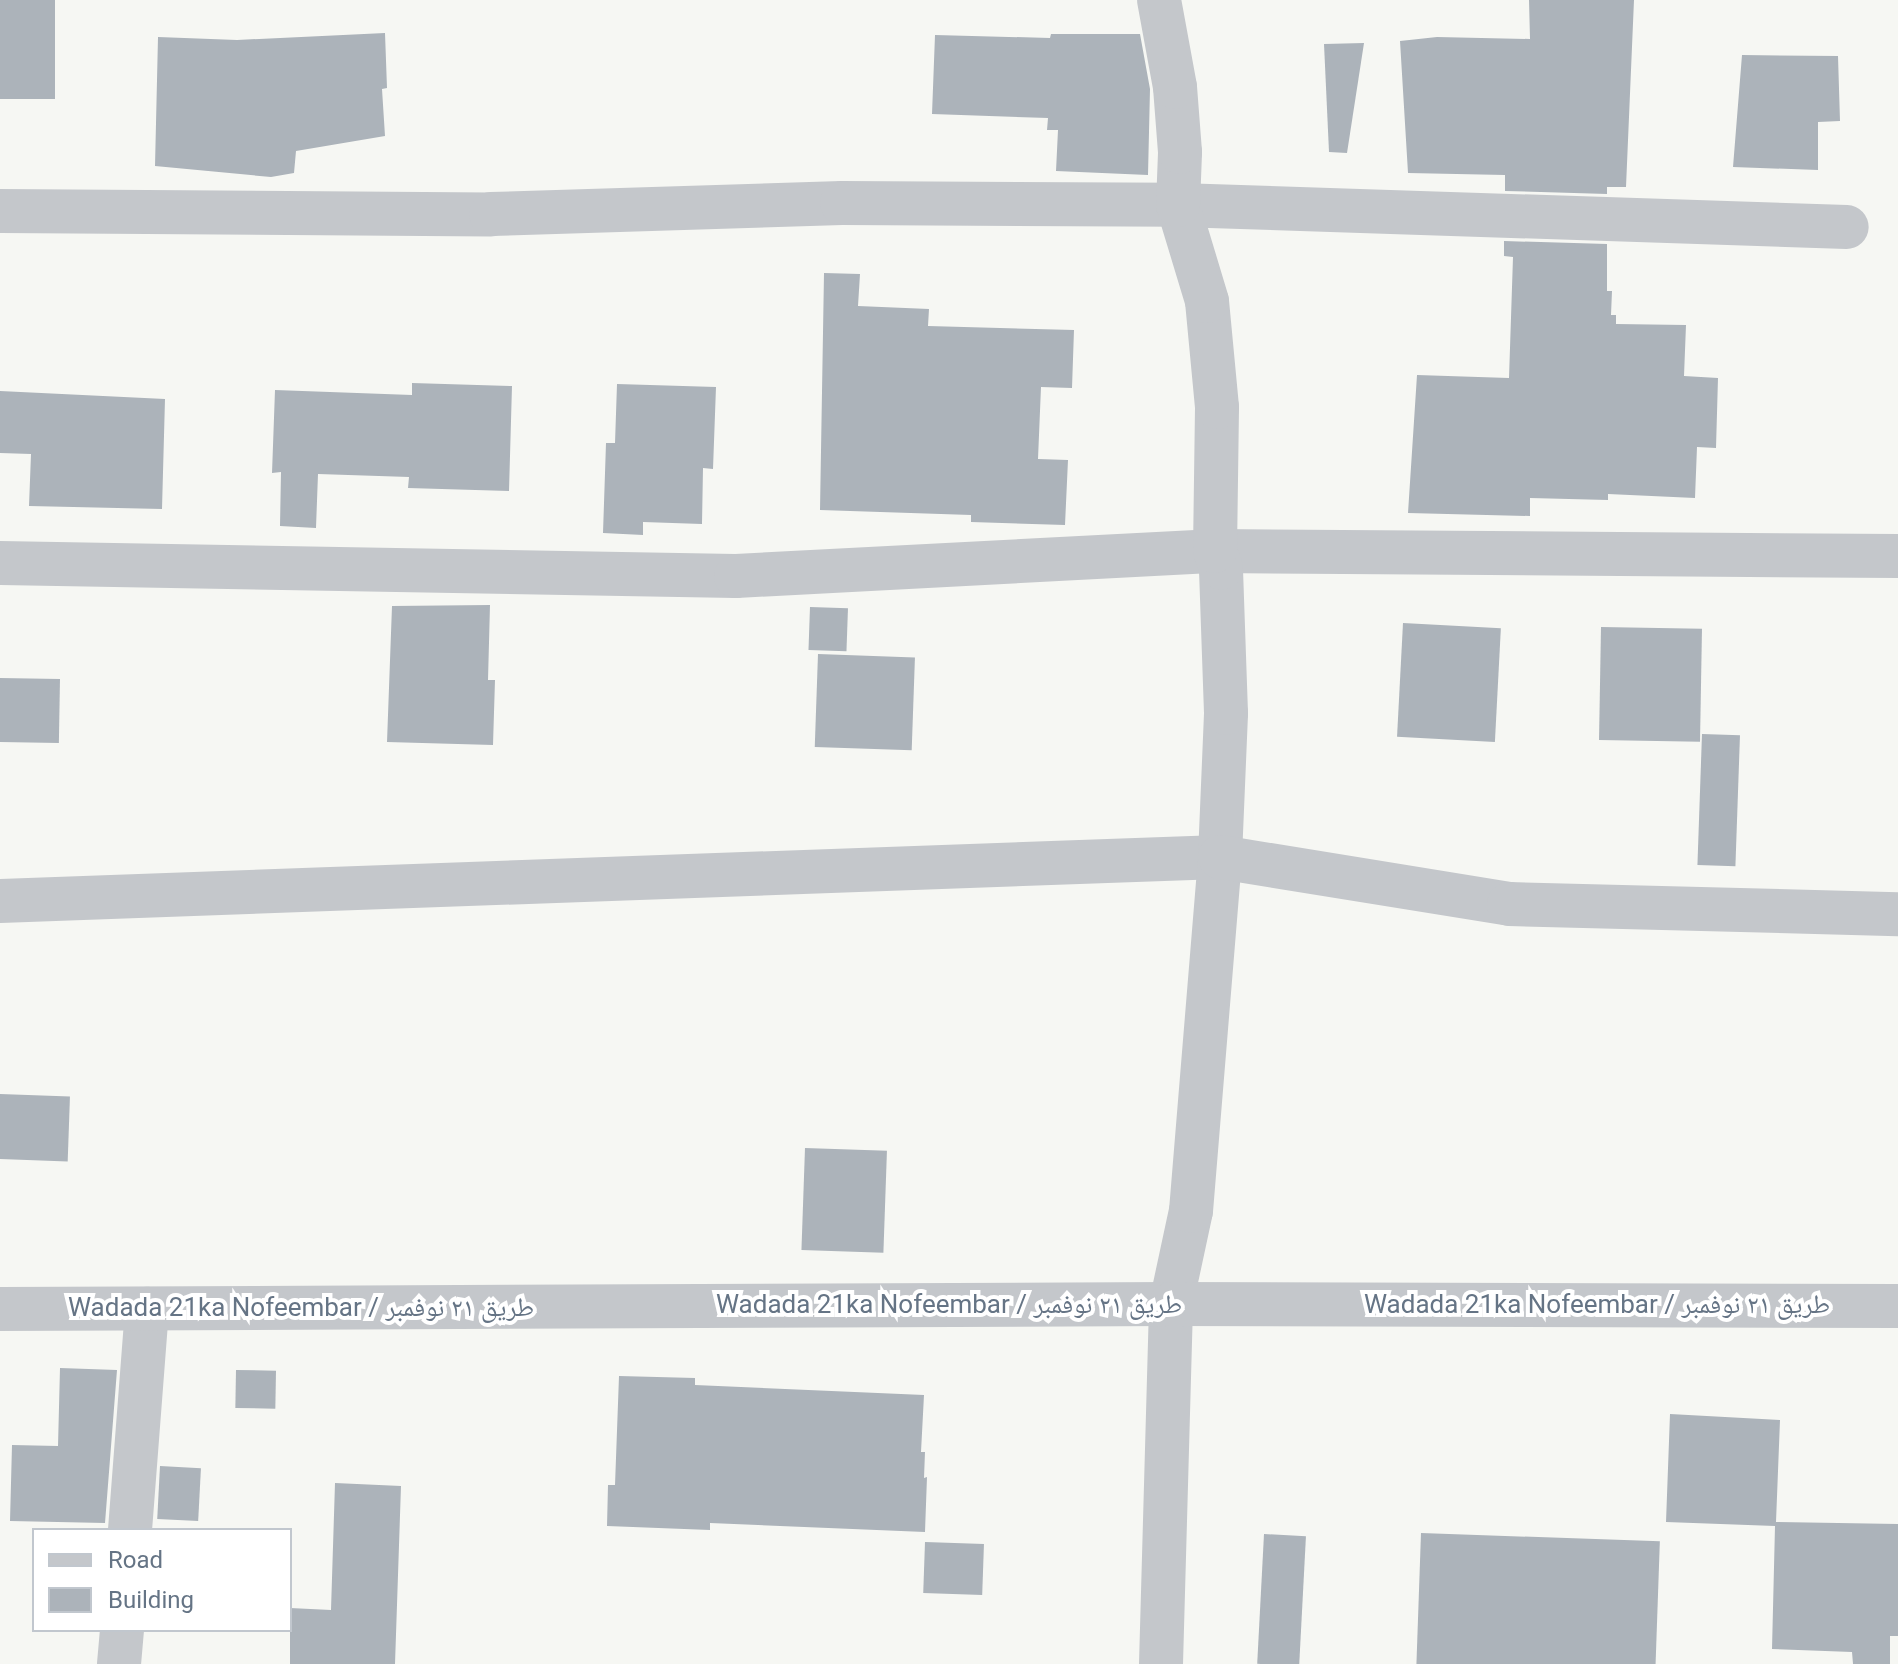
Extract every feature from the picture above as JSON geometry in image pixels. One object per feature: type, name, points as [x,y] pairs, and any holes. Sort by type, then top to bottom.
[{"type":"street","points":[[1159,0],[1175,87],[1180,152],[1178,205],[1207,301],[1217,407],[1215,551],[1221,568],[1226,713],[1220,857],[1191,1211],[1171,1304],[1161,1664]]},
{"type":"street","points":[[0,211],[491,214],[842,203],[1178,205],[1847,227]]},
{"type":"street","points":[[0,563],[736,576],[1215,551],[1898,556]]},
{"type":"street","points":[[0,901],[1220,857],[1509,904],[1898,914]]},
{"type":"street","name":"Wadada 21ka Nofeembar / طريق ٢١ نوفمبر","points":[[0,1309],[1171,1304],[1898,1306]]},
{"type":"street","points":[[130,1528],[147,1309]]},
{"type":"street","points":[[119,1664],[122,1632]]},
{"type":"building","points":[[0,0],[55,0],[55,99],[0,99]]},
{"type":"building","points":[[1529,0],[1634,0],[1626,187],[1607,187],[1607,194],[1505,191],[1505,175],[1408,173],[1400,41],[1437,37],[1530,39]]},
{"type":"building","points":[[385,33],[387,88],[382,89],[385,136],[296,151],[294,173],[271,177],[155,166],[158,37],[237,40]]},
{"type":"building","points":[[1051,34],[1140,34],[1150,89],[1148,175],[1056,171],[1058,130],[1047,130],[1048,118],[932,114],[935,35],[1050,38]]},
{"type":"building","points":[[1364,43],[1347,153],[1329,152],[1324,44]]},
{"type":"building","points":[[1742,55],[1838,56],[1840,121],[1818,122],[1818,170],[1733,167]]},
{"type":"building","points":[[1504,241],[1607,244],[1607,291],[1612,291],[1611,315],[1616,315],[1616,324],[1686,325],[1684,376],[1718,378],[1716,448],[1697,447],[1695,498],[1608,494],[1608,500],[1530,498],[1530,516],[1408,513],[1417,375],[1509,378],[1513,257],[1504,256]]},
{"type":"building","points":[[824,273],[860,274],[858,306],[929,309],[928,326],[1074,330],[1072,388],[1041,387],[1038,459],[1068,460],[1065,525],[971,522],[971,515],[820,510]]},
{"type":"building","points":[[412,383],[512,386],[509,491],[408,488],[409,477],[318,474],[316,528],[280,526],[281,472],[272,473],[275,390],[412,395]]},
{"type":"building","points":[[617,384],[716,387],[713,469],[703,468],[702,524],[643,522],[643,535],[603,533],[606,443],[615,443]]},
{"type":"building","points":[[0,391],[165,399],[162,509],[29,506],[31,454],[0,453]]},
{"type":"building","points":[[490,605],[488,680],[495,680],[493,745],[387,742],[392,606]]},
{"type":"building","points":[[810,607],[848,608],[846,651],[808,650]]},
{"type":"building","points":[[1403,623],[1501,628],[1495,742],[1397,737]]},
{"type":"building","points":[[1601,627],[1702,629],[1700,742],[1599,740]]},
{"type":"building","points":[[818,654],[915,657],[912,750],[815,747]]},
{"type":"building","points":[[0,678],[60,679],[59,743],[0,742]]},
{"type":"building","points":[[1702,734],[1740,735],[1735,866],[1697,865]]},
{"type":"building","points":[[0,1094],[70,1096],[68,1161],[0,1159]]},
{"type":"building","points":[[805,1148],[887,1151],[883,1253],[801,1250]]},
{"type":"building","points":[[60,1368],[117,1370],[105,1523],[10,1521],[12,1445],[58,1446]]},
{"type":"building","points":[[236,1370],[276,1371],[275,1409],[235,1408]]},
{"type":"building","points":[[619,1376],[695,1378],[695,1385],[924,1395],[921,1452],[925,1452],[924,1478],[927,1477],[925,1532],[710,1523],[710,1530],[607,1526],[608,1485],[615,1485]]},
{"type":"building","points":[[1670,1414],[1780,1420],[1776,1522],[1898,1524],[1898,1636],[1890,1636],[1890,1664],[1853,1664],[1852,1652],[1772,1649],[1775,1526],[1666,1522]]},
{"type":"building","points":[[160,1466],[201,1468],[198,1521],[157,1519]]},
{"type":"building","points":[[335,1483],[401,1486],[395,1664],[290,1664],[292,1608],[331,1610]]},
{"type":"building","points":[[1421,1533],[1660,1541],[1656,1664],[1416,1664]]},
{"type":"building","points":[[1264,1534],[1306,1536],[1299,1664],[1257,1664]]},
{"type":"building","points":[[925,1542],[984,1544],[982,1595],[923,1593]]}]
